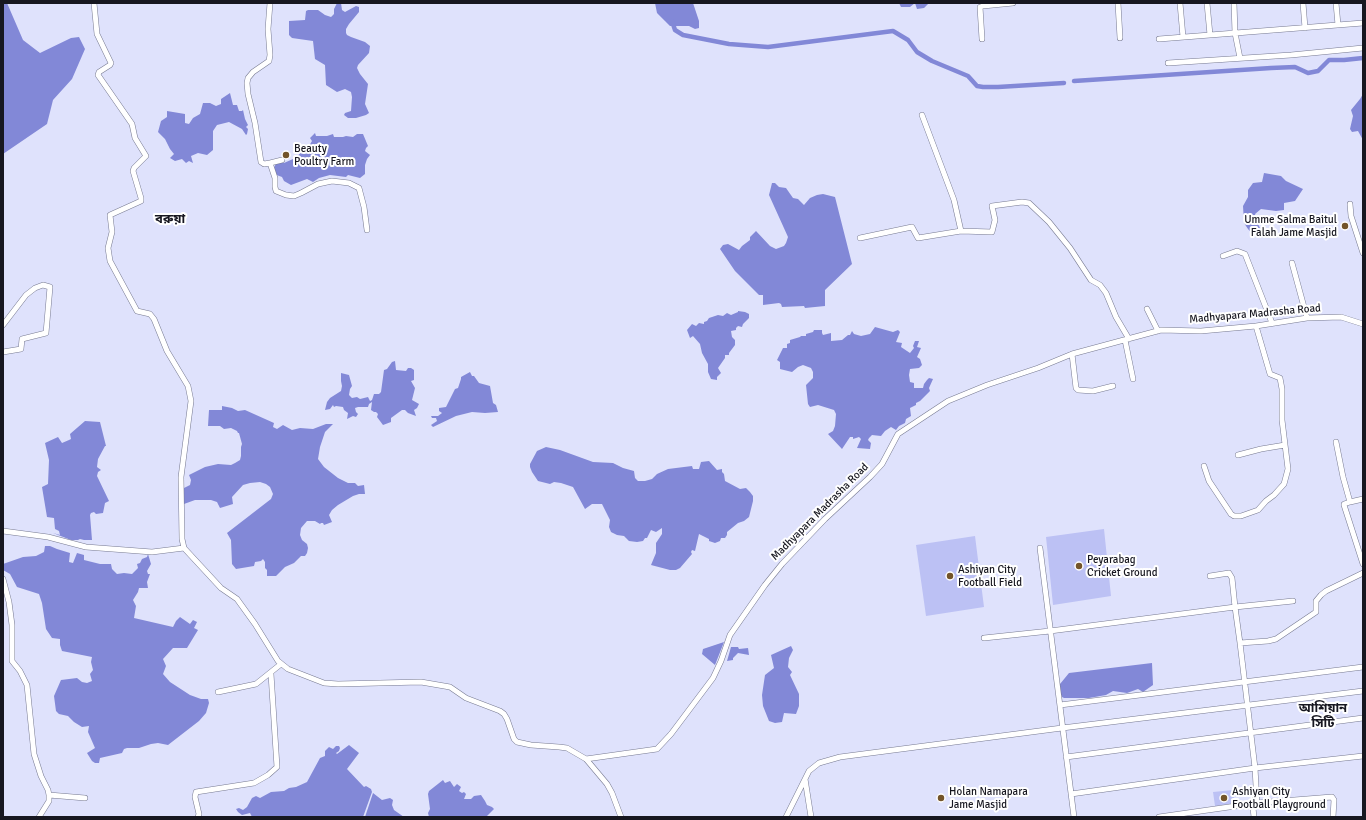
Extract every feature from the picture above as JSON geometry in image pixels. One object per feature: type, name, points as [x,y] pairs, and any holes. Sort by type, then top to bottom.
[{"type":"street","points":[[94,3],[97,34],[111,63],[99,72],[98,75],[132,124],[135,138],[146,156],[134,168],[133,171],[141,201],[110,215],[112,232],[108,248],[110,261],[136,311],[150,314],[154,319],[167,351],[188,386],[190,401],[181,478],[182,539],[184,548],[221,588],[237,599],[281,664],[324,682],[338,684],[421,682],[450,687],[466,698],[500,711],[504,714],[514,739],[517,742],[531,745],[567,748],[586,759],[607,784],[621,817]]},
{"type":"street","points":[[270,3],[268,29],[269,61],[253,72],[248,78],[247,83],[261,162],[264,164],[282,160]]},
{"type":"street","points":[[982,39],[980,8],[983,6],[1013,3]]},
{"type":"street","points":[[1118,3],[1120,38]]},
{"type":"street","points":[[1180,3],[1183,37]]},
{"type":"street","points":[[1207,3],[1210,35]]},
{"type":"street","points":[[1234,3],[1235,33],[1240,58]]},
{"type":"street","points":[[1303,3],[1305,28]]},
{"type":"street","points":[[1336,3],[1338,25]]},
{"type":"street","points":[[1159,39],[1363,23]]},
{"type":"street","points":[[1168,63],[1291,55],[1363,48]]},
{"type":"street","points":[[922,115],[954,200],[961,231]]},
{"type":"street","points":[[270,163],[276,191],[286,196],[301,194],[318,184],[332,181],[349,182],[359,188],[364,207],[367,230]]},
{"type":"street","points":[[860,238],[912,227],[918,238],[961,231],[992,232],[995,220],[992,206],[1022,202],[1029,203],[1050,222],[1070,248],[1091,280],[1100,285],[1106,293],[1127,339],[1133,379]]},
{"type":"street","points":[[1350,204],[1351,216],[1363,253]]},
{"type":"street","points":[[1223,256],[1237,251],[1245,254],[1272,323]]},
{"type":"street","points":[[1292,263],[1307,318]]},
{"type":"street","points":[[3,325],[26,295],[35,288],[44,285],[50,287],[46,333],[22,339],[20,349],[3,352]]},
{"type":"street","points":[[1147,309],[1158,331]]},
{"type":"street","name":"Madhyapara Madrasha Road","points":[[586,759],[657,749],[671,734],[713,678],[730,635],[765,585],[782,564],[825,519],[882,464],[898,434],[948,401],[1072,354],[1158,331],[1201,331],[1256,326],[1307,318],[1341,317],[1363,324]]},
{"type":"street","points":[[1204,466],[1209,481],[1231,514],[1234,516],[1241,516],[1258,510],[1284,484],[1288,469],[1282,420],[1282,389],[1280,378],[1270,374],[1256,326]]},
{"type":"street","points":[[1072,354],[1078,390],[1093,391],[1113,386]]},
{"type":"street","points":[[1336,442],[1350,502]]},
{"type":"street","points":[[1238,455],[1285,445]]},
{"type":"street","points":[[1363,499],[1344,504],[1363,564]]},
{"type":"street","points":[[3,531],[48,537],[86,547],[152,552],[184,548]]},
{"type":"street","points":[[1040,548],[1074,817]]},
{"type":"street","points":[[1210,576],[1229,573],[1232,578],[1255,768],[1257,803],[1253,808],[1252,814],[1254,817]]},
{"type":"street","points":[[1240,643],[1276,639],[1316,612],[1316,603],[1321,595],[1326,591],[1363,573]]},
{"type":"street","points":[[3,579],[9,602],[12,625],[12,661],[28,685],[34,754],[41,776],[48,790],[49,801],[39,817]]},
{"type":"street","points":[[984,638],[1293,601]]},
{"type":"street","points":[[218,692],[256,684],[281,664]]},
{"type":"street","points":[[1060,705],[1363,667]]},
{"type":"street","points":[[198,817],[199,814],[195,797],[196,792],[254,783],[268,775],[277,767],[270,674]]},
{"type":"street","points":[[786,817],[809,771],[819,763],[840,757],[1363,691]]},
{"type":"street","points":[[1066,757],[1363,718]]},
{"type":"street","points":[[1071,794],[1255,768],[1363,756]]},
{"type":"street","points":[[805,779],[811,817]]},
{"type":"street","points":[[48,795],[85,798]]},
{"type":"street","points":[[1160,817],[1257,803],[1332,797],[1334,802],[1333,817]]},
{"type":"shaded area","points":[[3,3],[7,3],[23,40],[40,53],[71,38],[79,37],[85,49],[72,79],[53,100],[47,124],[3,154]]},
{"type":"shaded area","points":[[337,3],[341,3],[342,10],[345,12],[356,6],[359,7],[359,12],[349,24],[346,29],[346,33],[347,35],[365,42],[370,46],[369,53],[357,68],[368,84],[365,104],[369,113],[356,118],[348,118],[344,115],[345,113],[351,111],[351,92],[345,89],[337,92],[326,85],[325,65],[315,59],[313,41],[292,38],[289,35],[289,21],[305,20],[306,11],[308,10],[318,10],[331,17],[334,14],[334,9]]},
{"type":"shaded area","points":[[655,3],[693,3],[699,21],[699,28],[695,29],[689,26],[670,26],[657,13]]},
{"type":"shaded area","points":[[899,3],[915,3],[910,7],[901,7]]},
{"type":"shaded area","points":[[915,3],[929,3],[924,8],[917,9]]},
{"type":"shaded area","points":[[230,93],[233,105],[237,105],[239,111],[243,110],[248,125],[246,127],[248,129],[247,134],[246,135],[242,129],[229,122],[217,125],[213,131],[213,150],[207,155],[198,153],[191,156],[193,163],[189,161],[186,163],[182,159],[175,161],[170,158],[174,154],[165,139],[158,132],[161,121],[167,117],[167,111],[185,114],[185,123],[189,124],[193,118],[200,114],[203,103],[210,103],[216,106],[221,104],[221,99]]},
{"type":"shaded area","points":[[1363,94],[1363,140],[1358,131],[1352,132],[1350,129],[1353,116],[1351,110]]},
{"type":"shaded area","points":[[315,133],[316,136],[327,136],[333,134],[334,137],[353,137],[357,134],[363,134],[368,146],[365,151],[370,155],[365,165],[365,174],[360,178],[348,175],[346,177],[330,175],[319,178],[313,182],[307,179],[291,185],[284,181],[282,177],[274,174],[273,170],[277,161],[284,163],[293,159],[293,157],[298,156],[303,148],[309,146],[312,141],[310,138]]},
{"type":"shaded area","points":[[1264,173],[1281,176],[1286,181],[1303,189],[1295,201],[1284,203],[1284,210],[1276,211],[1261,209],[1255,214],[1261,230],[1267,235],[1264,238],[1253,235],[1244,223],[1243,206],[1248,197],[1248,190],[1253,183],[1262,182]]},
{"type":"shaded area","points":[[772,183],[775,183],[779,187],[786,188],[793,198],[798,199],[804,205],[810,198],[817,195],[823,194],[835,197],[852,264],[825,290],[825,306],[805,308],[804,306],[782,307],[779,303],[763,305],[763,295],[759,295],[735,271],[720,249],[723,245],[728,244],[739,250],[750,240],[750,237],[756,231],[770,246],[776,249],[784,246],[788,237],[769,195]]},
{"type":"shaded area","points":[[738,311],[749,314],[749,318],[742,327],[738,326],[736,330],[731,331],[732,337],[735,340],[735,345],[729,355],[725,355],[725,358],[718,368],[721,373],[717,377],[717,380],[711,379],[708,372],[708,364],[702,353],[700,344],[693,336],[690,338],[687,330],[692,324],[696,326],[699,323],[704,324],[704,322],[709,318],[718,315],[723,316],[727,313],[731,315]]},
{"type":"shaded area","points":[[875,327],[893,332],[898,330],[900,332],[896,342],[902,343],[901,347],[910,353],[914,348],[913,346],[915,341],[919,341],[917,347],[921,348],[917,357],[920,359],[922,365],[919,368],[910,369],[910,382],[914,383],[914,388],[923,388],[924,384],[929,378],[933,379],[929,388],[930,391],[916,403],[916,405],[910,408],[911,416],[906,419],[905,423],[899,426],[896,430],[891,427],[881,436],[872,435],[868,440],[871,443],[870,449],[857,448],[861,439],[859,437],[853,439],[853,437],[850,437],[842,449],[828,434],[833,431],[835,426],[836,414],[834,410],[818,405],[810,407],[808,404],[806,385],[813,378],[811,368],[803,365],[792,372],[780,369],[780,362],[777,360],[783,348],[787,348],[787,344],[790,343],[790,340],[801,336],[806,336],[806,334],[813,332],[814,330],[822,330],[823,335],[831,333],[831,341],[842,340],[850,335],[852,331],[854,334],[861,336],[870,334]]},
{"type":"shaded area","points":[[395,361],[396,370],[406,371],[408,368],[411,368],[414,370],[414,380],[411,381],[415,388],[412,400],[419,404],[414,410],[416,416],[402,410],[391,418],[391,422],[383,425],[377,417],[378,414],[371,410],[372,402],[368,407],[355,408],[358,414],[356,417],[353,416],[347,419],[348,413],[343,407],[334,407],[333,405],[330,409],[325,410],[327,402],[330,398],[341,391],[341,373],[349,375],[352,386],[349,395],[352,398],[357,397],[360,399],[368,397],[370,401],[372,400],[374,394],[379,394],[381,392],[384,370]]},
{"type":"shaded area","points":[[470,372],[479,383],[490,386],[493,403],[496,405],[498,412],[472,412],[456,416],[433,427],[431,425],[437,421],[436,418],[432,418],[431,416],[438,416],[442,413],[439,411],[439,408],[446,407],[455,389],[458,388],[461,377]]},
{"type":"shaded area","points":[[222,406],[238,411],[245,410],[274,423],[273,427],[277,429],[283,425],[292,430],[300,428],[313,429],[326,424],[333,424],[325,432],[318,459],[324,467],[338,478],[348,483],[355,483],[358,486],[364,485],[365,494],[353,496],[332,510],[329,515],[332,522],[324,525],[323,523],[320,524],[315,521],[307,521],[301,528],[300,535],[302,540],[307,544],[307,553],[305,556],[301,556],[294,563],[285,567],[276,576],[267,576],[267,570],[263,559],[255,562],[254,566],[236,569],[232,564],[231,540],[227,533],[271,499],[273,494],[270,487],[260,482],[243,485],[232,497],[233,504],[220,508],[217,502],[211,500],[195,500],[184,504],[182,489],[190,485],[191,480],[189,475],[205,467],[218,464],[231,465],[240,460],[242,444],[239,433],[231,428],[224,429],[220,426],[208,426],[209,410],[222,410]]},
{"type":"shaded area","points":[[85,421],[100,422],[106,446],[98,459],[97,467],[101,470],[98,472],[97,476],[109,501],[105,503],[103,513],[96,514],[94,512],[90,515],[92,540],[71,540],[53,533],[60,535],[59,531],[55,529],[54,518],[47,517],[42,487],[48,484],[49,460],[45,443],[58,437],[62,443],[71,439],[70,434]]},
{"type":"shaded area","points":[[546,447],[560,450],[593,462],[613,463],[634,471],[635,478],[638,481],[652,479],[657,474],[668,469],[692,466],[693,469],[699,469],[701,462],[709,461],[717,470],[722,469],[725,481],[740,489],[746,488],[753,496],[749,517],[738,523],[727,532],[725,538],[721,538],[720,541],[715,543],[699,534],[695,551],[692,550],[692,554],[680,568],[676,570],[651,565],[656,553],[656,543],[662,534],[662,528],[656,532],[651,530],[647,538],[643,541],[637,542],[629,541],[624,536],[611,532],[609,527],[610,520],[602,504],[592,504],[585,509],[573,487],[561,483],[554,482],[550,484],[538,481],[532,472],[530,464],[537,451]]},
{"type":"shaded area","name":"Peyarabag Cricket Ground","points":[[1104,529],[1111,596],[1053,605],[1046,537]]},
{"type":"shaded area","name":"Ashiyan City Football Field","points":[[975,536],[984,607],[926,616],[916,545]]},
{"type":"shaded area","points":[[45,546],[50,546],[70,553],[69,562],[73,563],[77,553],[84,555],[84,560],[100,564],[111,564],[112,569],[117,574],[132,574],[138,568],[137,564],[140,563],[142,559],[147,557],[148,554],[151,564],[147,571],[148,574],[150,574],[147,582],[148,588],[139,588],[133,600],[136,606],[134,618],[173,627],[180,617],[190,624],[193,620],[197,622],[194,628],[198,630],[187,648],[173,648],[163,659],[166,666],[163,674],[170,682],[190,695],[201,699],[208,699],[209,703],[206,713],[199,721],[168,745],[158,743],[139,748],[127,748],[124,749],[122,753],[100,758],[99,763],[95,763],[87,753],[95,748],[88,732],[89,726],[82,727],[68,716],[59,714],[56,711],[54,696],[61,680],[77,678],[82,682],[87,683],[92,681],[90,674],[93,670],[91,662],[92,657],[62,651],[60,639],[52,638],[46,629],[39,594],[17,587],[10,574],[3,570],[3,564],[23,557],[36,556],[44,552]]},
{"type":"shaded area","points":[[724,642],[715,665],[702,654],[703,649]]},
{"type":"shaded area","points":[[791,646],[793,650],[789,658],[788,667],[792,672],[790,675],[799,694],[799,706],[796,714],[784,713],[782,722],[775,723],[769,721],[763,706],[762,695],[765,675],[774,668],[771,655]]},
{"type":"shaded area","points":[[731,647],[738,647],[739,649],[748,648],[749,655],[738,653],[733,660],[727,661]]},
{"type":"shaded area","points":[[1152,663],[1153,685],[1143,692],[1138,689],[1127,693],[1113,691],[1106,695],[1089,698],[1064,698],[1060,692],[1060,684],[1069,673]]},
{"type":"shaded area","points":[[349,745],[359,753],[347,769],[364,787],[366,786],[371,789],[372,792],[363,817],[252,817],[250,813],[242,815],[236,809],[239,808],[243,810],[247,807],[252,798],[256,796],[260,798],[271,792],[284,791],[307,782],[320,758],[325,756],[325,751],[329,747],[333,749],[336,746],[339,746],[340,748],[336,753],[337,754]]},
{"type":"shaded area","points":[[443,780],[445,783],[450,781],[454,787],[457,784],[461,787],[459,791],[466,794],[464,799],[471,799],[474,796],[481,795],[487,805],[494,809],[486,817],[429,817],[429,791]]},
{"type":"shaded area","name":"Ashiyan City Football Playground","points":[[1233,790],[1235,803],[1215,806],[1213,792]]},
{"type":"shaded area","points":[[373,793],[382,800],[390,798],[393,800],[392,805],[394,810],[404,817],[365,817]]},
{"type":"waterway","points":[[672,21],[675,30],[683,35],[729,44],[768,47],[893,31],[908,40],[917,52],[932,61],[968,76],[977,86],[998,87],[1064,83]]},
{"type":"waterway","points":[[1074,81],[1295,67],[1308,73],[1318,71],[1329,60],[1363,58]]},
{"type":"place","name":"Beauty Poultry Farm","points":[[286,155]]},
{"type":"place","name":"Umme Salma Baitul Falah Jame Masjid","points":[[1345,226]]},
{"type":"place","name":"Peyarabag Cricket Ground","points":[[1079,566]]},
{"type":"place","name":"Ashiyan City Football Field","points":[[950,576]]},
{"type":"place","name":"Holan Namapara Jame Masjid","points":[[941,798]]},
{"type":"place","name":"Ashiyan City Football Playground","points":[[1224,798]]},
{"type":"district","name":"বরুয়া","points":[[170,220]]},
{"type":"district","name":"আশিয়ান সিটি","points":[[1323,716]]}]
